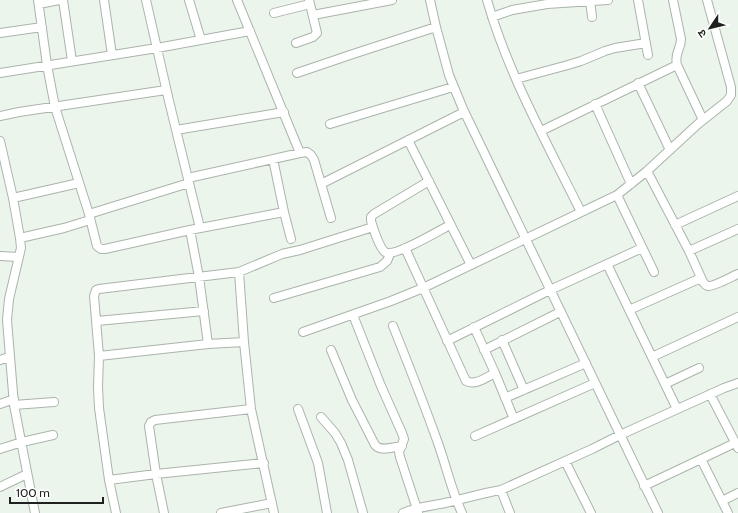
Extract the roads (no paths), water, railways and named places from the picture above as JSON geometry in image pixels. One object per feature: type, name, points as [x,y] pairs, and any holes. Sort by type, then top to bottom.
[{"type":"street","points":[[59,0],[38,2],[47,64],[55,107],[97,246],[101,249],[105,249],[190,230],[284,212]]},
{"type":"street","points":[[63,0],[72,61]]},
{"type":"street","points":[[104,0],[112,55]]},
{"type":"street","points":[[146,0],[166,90],[200,228]]},
{"type":"street","points":[[189,0],[201,40]]},
{"type":"street","points":[[237,0],[300,153]]},
{"type":"street","points":[[313,15],[392,0]]},
{"type":"street","points":[[430,0],[453,86],[464,112],[658,513]]},
{"type":"street","points":[[487,0],[496,29],[516,79],[581,212]]},
{"type":"street","points":[[492,17],[512,10],[547,4],[608,0]]},
{"type":"street","points":[[638,0],[648,55]]},
{"type":"street","points":[[673,0],[681,38],[681,44],[675,58],[676,65],[702,120]]},
{"type":"street","points":[[303,332],[424,288],[617,195],[647,171],[702,120],[727,101],[730,95],[730,87],[707,0]]},
{"type":"street","points":[[590,1],[592,17]]},
{"type":"street","points":[[274,13],[310,2],[317,30],[316,35],[313,38],[296,43]]},
{"type":"street","points":[[0,33],[42,26]]},
{"type":"street","points":[[297,73],[436,27]]},
{"type":"street","points":[[0,72],[157,48],[250,31]]},
{"type":"street","points":[[516,79],[568,65],[615,48],[646,42]]},
{"type":"street","points":[[541,131],[676,65]]},
{"type":"street","points":[[638,83],[670,150]]},
{"type":"street","points":[[330,124],[453,86]]},
{"type":"street","points":[[0,116],[166,90]]},
{"type":"street","points":[[595,104],[631,184]]},
{"type":"street","points":[[176,130],[284,112]]},
{"type":"street","points":[[321,184],[464,112]]},
{"type":"street","points":[[408,140],[471,265]]},
{"type":"street","points":[[0,141],[2,157],[13,198],[21,248],[7,320],[14,402],[34,513]]},
{"type":"street","points":[[20,238],[64,228],[89,217],[189,181],[273,159],[307,152],[314,160],[331,218]]},
{"type":"street","points":[[273,159],[291,239]]},
{"type":"street","points":[[647,171],[706,286],[738,274]]},
{"type":"street","points":[[390,254],[386,253],[382,249],[371,222],[371,217],[429,181]]},
{"type":"street","points":[[13,198],[79,183]]},
{"type":"street","points":[[617,195],[654,272]]},
{"type":"street","points":[[675,225],[738,196]]},
{"type":"street","points":[[274,298],[380,267],[387,261],[390,254],[405,248],[450,224]]},
{"type":"street","points":[[116,513],[109,480],[99,408],[99,356],[94,296],[96,290],[238,272],[282,254],[300,250],[373,227]]},
{"type":"street","points":[[689,251],[738,229]]},
{"type":"street","points":[[190,230],[199,277],[208,344]]},
{"type":"street","points":[[405,248],[466,381],[474,383],[495,373]]},
{"type":"street","points":[[447,341],[550,290],[642,248]]},
{"type":"street","points":[[0,256],[19,257]]},
{"type":"street","points":[[607,264],[677,409]]},
{"type":"street","points":[[238,272],[252,408],[274,513]]},
{"type":"street","points":[[629,310],[701,278]]},
{"type":"street","points":[[97,322],[204,312]]},
{"type":"street","points":[[484,350],[560,312]]},
{"type":"street","points":[[353,315],[381,386],[402,433],[404,440],[400,452],[400,458],[417,511]]},
{"type":"street","points":[[652,357],[738,317]]},
{"type":"street","points":[[393,326],[437,440],[456,500],[462,513]]},
{"type":"street","points":[[474,327],[514,420]]},
{"type":"street","points":[[502,340],[524,390]]},
{"type":"street","points":[[99,356],[208,344],[244,342]]},
{"type":"street","points":[[331,350],[352,400],[375,445],[381,449],[402,446]]},
{"type":"street","points":[[0,360],[10,357]]},
{"type":"street","points":[[505,398],[586,363]]},
{"type":"street","points":[[665,384],[699,368]]},
{"type":"street","points":[[474,436],[514,420],[595,383]]},
{"type":"street","points":[[403,513],[417,511],[500,490],[710,394],[738,383]]},
{"type":"street","points":[[644,486],[700,459],[737,445],[710,394]]},
{"type":"street","points":[[0,404],[14,402],[54,402]]},
{"type":"street","points":[[164,513],[156,474],[149,426],[151,422],[155,420],[252,408]]},
{"type":"street","points":[[298,409],[318,463],[327,513]]},
{"type":"street","points":[[321,417],[335,433],[341,443],[348,460],[363,513]]},
{"type":"street","points":[[0,449],[53,435]]},
{"type":"street","points":[[700,459],[728,513]]},
{"type":"street","points":[[565,461],[591,513]]},
{"type":"street","points":[[109,480],[264,463]]},
{"type":"street","points":[[0,487],[27,474]]},
{"type":"street","points":[[500,490],[510,513]]},
{"type":"street","points":[[722,501],[738,493]]},
{"type":"street","points":[[221,513],[272,503]]}]
